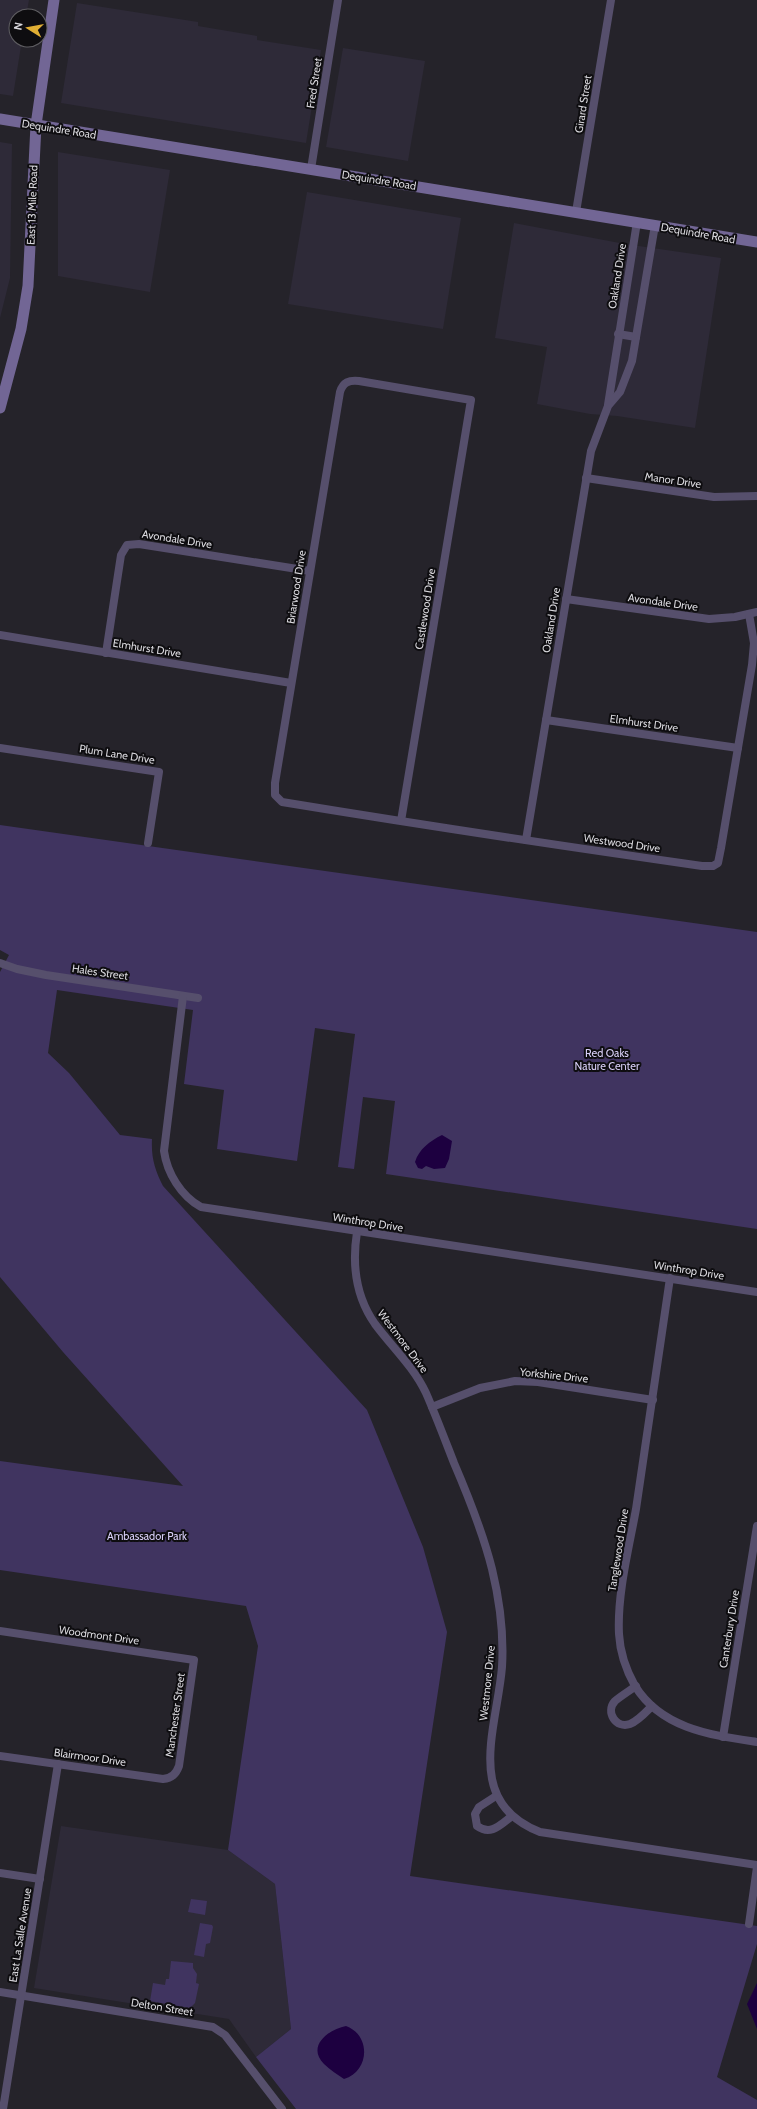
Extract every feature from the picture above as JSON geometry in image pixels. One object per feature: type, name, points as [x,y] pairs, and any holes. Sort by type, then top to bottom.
[{"type":"main road","name":"East 13 Mile Road","points":[[0,408],[20,335],[28,286],[36,125],[54,0]]},
{"type":"main road","name":"Dequindre Road","points":[[0,119],[757,242]]},
{"type":"street","name":"Fred Street","points":[[311,169],[338,0]]},
{"type":"street","name":"Girard Street","points":[[576,212],[611,0]]},
{"type":"street","name":"Oakland Drive","points":[[608,406],[618,334],[637,222]]},
{"type":"street","name":"Oakland Drive","points":[[526,840],[586,478],[595,437],[608,406],[624,384],[632,361],[655,226]]},
{"type":"street","points":[[618,334],[636,337]]},
{"type":"street","name":"Castlewood Drive","points":[[345,383],[352,380],[471,400],[401,821]]},
{"type":"street","name":"Briarwood Drive","points":[[275,795],[274,783],[340,392],[345,383]]},
{"type":"street","name":"Manor Drive","points":[[586,478],[714,497],[757,496]]},
{"type":"street","name":"Avondale Drive","points":[[106,653],[121,555],[127,545],[139,544],[310,571]]},
{"type":"street","name":"Avondale Drive","points":[[566,599],[709,619],[722,619],[753,613]]},
{"type":"street","name":"Westwood Drive","points":[[275,795],[282,802],[526,840],[702,866],[713,866],[718,863],[720,854],[753,654],[753,613]]},
{"type":"street","name":"Elmhurst Drive","points":[[0,635],[291,683]]},
{"type":"street","name":"Elmhurst Drive","points":[[546,720],[738,748]]},
{"type":"street","name":"Plum Lane Drive","points":[[0,748],[159,772],[148,843]]},
{"type":"street","name":"Hales Street","points":[[0,963],[38,974],[198,998]]},
{"type":"street","name":"Winthrop Drive","points":[[183,996],[164,1140],[166,1165],[171,1176],[188,1197],[201,1207],[757,1292]]},
{"type":"street","name":"Westmore Drive","points":[[357,1232],[356,1272],[358,1285],[364,1304],[375,1324],[414,1372],[432,1408],[480,1529],[489,1556],[499,1602],[503,1644],[502,1667],[489,1760],[491,1783],[496,1796],[512,1816],[529,1828],[550,1835],[757,1866]]},
{"type":"street","name":"Tanglewood Drive","points":[[670,1278],[653,1400],[619,1619],[622,1654],[636,1686],[652,1706],[668,1718],[682,1726],[699,1732],[757,1742]]},
{"type":"street","name":"Yorkshire Drive","points":[[432,1408],[480,1388],[515,1381],[538,1382],[653,1400]]},
{"type":"street","name":"Canterbury Drive","points":[[723,1737],[757,1526]]},
{"type":"street","name":"Woodmont Drive","points":[[0,1631],[194,1660]]},
{"type":"street","name":"Manchester Street","points":[[175,1774],[179,1766],[194,1660]]},
{"type":"street","points":[[636,1686],[613,1705],[611,1713],[614,1720],[623,1725],[631,1724],[652,1706]]},
{"type":"street","name":"Blairmoor Drive","points":[[0,1756],[163,1779],[175,1774]]},
{"type":"street","name":"East La Salle Avenue","points":[[3,2109],[58,1764]]},
{"type":"street","points":[[496,1796],[479,1807],[475,1814],[477,1826],[487,1831],[492,1830],[512,1816]]},
{"type":"street","points":[[749,1924],[757,1866]]},
{"type":"street","points":[[0,1873],[40,1879]]},
{"type":"street","name":"Delton Street","points":[[0,1992],[213,2026],[225,2035],[282,2109]]},
{"type":"shaded area","points":[[0,0],[29,0],[28,8],[8,8],[8,48],[21,48],[13,96],[0,94]]},
{"type":"shaded area","points":[[77,3],[198,22],[198,26],[257,36],[257,40],[321,50],[306,143],[61,103]]},
{"type":"shaded area","points":[[343,48],[425,61],[408,161],[326,147]]},
{"type":"shaded area","points":[[0,142],[12,144],[10,278],[0,318]]},
{"type":"shaded area","points":[[58,152],[170,170],[150,292],[58,276]]},
{"type":"shaded area","points":[[307,192],[461,218],[443,329],[288,304]]},
{"type":"shaded area","points":[[514,223],[625,244],[721,258],[695,428],[617,416],[590,414],[537,404],[547,347],[495,338]]},
{"type":"shaded area","points":[[442,1135],[452,1141],[449,1159],[445,1168],[434,1169],[426,1166],[422,1169],[418,1168],[415,1162],[419,1153],[429,1143]]},
{"type":"shaded area","points":[[61,1826],[228,1850],[275,1884],[291,2029],[256,2057],[229,2019],[34,1988]]},
{"type":"shaded area","points":[[757,1983],[757,2029],[747,2004]]},
{"type":"shaded area","points":[[346,2026],[360,2037],[364,2053],[363,2061],[359,2069],[353,2075],[344,2079],[324,2064],[317,2051],[322,2039],[333,2031]]},
{"type":"green space","points":[[0,825],[757,932],[757,1229],[386,1174],[395,1101],[363,1097],[354,1169],[338,1167],[355,1034],[315,1028],[297,1161],[217,1149],[224,1090],[184,1084],[193,1010],[57,990],[48,1053],[69,1073],[120,1135],[152,1139],[154,1164],[163,1186],[367,1410],[423,1547],[447,1632],[410,1876],[757,1926],[757,1944],[717,2077],[757,2100],[757,2109],[296,2109],[256,2057],[291,2029],[275,1884],[228,1850],[258,1646],[246,1606],[0,1570],[0,1461],[183,1486],[63,1352],[0,1277],[0,972],[9,955],[0,950]]},
{"type":"green space","points":[[191,1899],[207,1901],[205,1915],[188,1912]]},
{"type":"green space","points":[[200,1923],[212,1925],[213,1927],[210,1943],[206,1944],[204,1957],[194,1955]]},
{"type":"green space","points":[[171,1961],[193,1963],[193,1968],[197,1974],[196,1983],[199,1984],[195,2003],[190,2008],[150,2001],[153,1983],[165,1985],[166,1979],[169,1979]]},
{"type":"park label","name":"Red Oaks Nature Center","points":[[607,1059]]},
{"type":"park label","name":"Ambassador Park","points":[[147,1536]]}]
